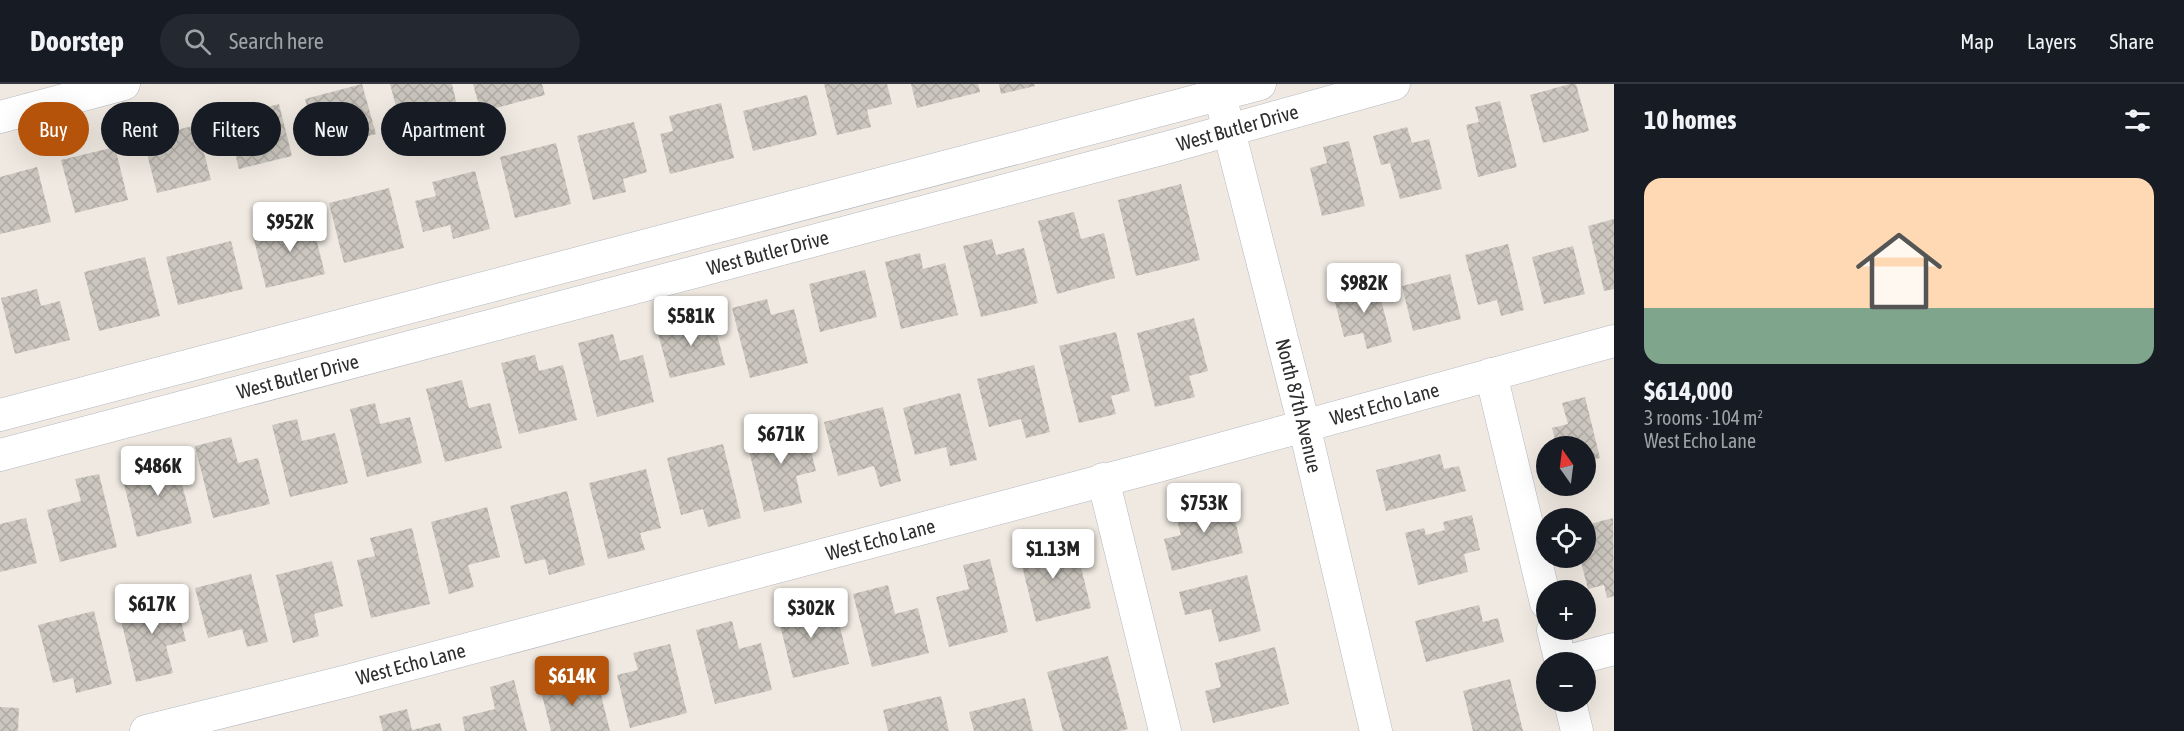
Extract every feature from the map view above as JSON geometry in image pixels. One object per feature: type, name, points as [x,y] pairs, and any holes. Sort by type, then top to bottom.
[{"type":"street","points":[[0,117],[124,84]]},
{"type":"street","name":"West Butler Drive","points":[[0,415],[1218,89],[1260,84]]},
{"type":"street","name":"West Butler Drive","points":[[0,455],[1230,130],[1394,84]]},
{"type":"street","name":"North 87th Avenue","points":[[1218,89],[1304,425],[1376,731]]},
{"type":"street","name":"West Echo Lane","points":[[146,731],[347,681],[1614,341]]},
{"type":"street","points":[[1491,374],[1540,580]]},
{"type":"street","points":[[1103,479],[1165,731]]},
{"type":"street","points":[[1596,654],[1614,649]]},
{"type":"street","points":[[1573,712],[1578,731]]},
{"type":"building","points":[[362,84],[367,102],[306,102],[305,99]]},
{"type":"building","points":[[390,84],[452,84],[456,102],[395,102]]},
{"type":"building","points":[[473,84],[542,84],[545,95],[506,105],[506,102],[478,102]]},
{"type":"building","points":[[824,84],[887,84],[892,104],[867,110],[871,127],[837,135]]},
{"type":"building","points":[[911,84],[978,84],[980,92],[917,108]]},
{"type":"building","points":[[999,84],[1034,84],[1035,86],[1001,94]]},
{"type":"building","points":[[1576,84],[1589,131],[1543,143],[1530,95]]},
{"type":"building","points":[[807,95],[817,135],[753,151],[743,111]]},
{"type":"building","points":[[1500,101],[1517,167],[1478,177],[1466,125],[1479,122],[1475,107]]},
{"type":"building","points":[[721,103],[734,158],[670,174],[660,134],[673,131],[669,116]]},
{"type":"building","points":[[369,109],[376,134],[369,136]]},
{"type":"building","points":[[281,112],[292,156],[239,169],[236,156],[281,156]]},
{"type":"building","points":[[634,122],[647,172],[623,179],[626,192],[593,200],[577,136]]},
{"type":"building","points":[[191,126],[191,156],[205,156],[211,180],[157,193],[148,156],[179,156],[179,129]]},
{"type":"building","points":[[1407,127],[1412,143],[1429,139],[1442,189],[1400,199],[1390,163],[1381,165],[1373,136]]},
{"type":"building","points":[[1349,141],[1365,206],[1322,216],[1310,168],[1327,163],[1323,147]]},
{"type":"building","points":[[556,143],[571,204],[515,218],[500,157]]},
{"type":"building","points":[[101,150],[101,156],[117,156],[128,200],[75,213],[61,160],[89,156],[89,153]]},
{"type":"building","points":[[37,167],[51,222],[0,234],[0,177]]},
{"type":"building","points":[[475,171],[490,229],[453,239],[450,225],[423,232],[415,201],[436,196],[432,182]]},
{"type":"building","points":[[1181,184],[1200,260],[1136,276],[1118,200]]},
{"type":"building","points":[[389,188],[404,248],[344,263],[329,203]]},
{"type":"building","points":[[1074,212],[1081,239],[1104,233],[1115,278],[1057,294],[1038,221]]},
{"type":"building","points":[[310,214],[325,274],[266,288],[253,236],[292,227],[290,219]]},
{"type":"building","points":[[1614,219],[1614,289],[1604,291],[1588,226]]},
{"type":"building","points":[[992,239],[996,255],[1024,248],[1038,303],[981,317],[963,246]]},
{"type":"building","points":[[231,241],[243,289],[178,305],[166,257]]},
{"type":"building","points":[[1508,244],[1524,310],[1501,316],[1497,300],[1478,305],[1465,255]]},
{"type":"building","points":[[1573,246],[1585,294],[1544,304],[1532,257]]},
{"type":"building","points":[[920,253],[923,269],[945,263],[958,315],[901,329],[885,262]]},
{"type":"building","points":[[145,257],[160,316],[99,331],[84,272]]},
{"type":"building","points":[[865,270],[877,317],[820,332],[809,284]]},
{"type":"building","points":[[1450,274],[1461,319],[1413,331],[1402,286]]},
{"type":"building","points":[[1375,277],[1392,342],[1367,349],[1363,333],[1344,337],[1335,302],[1349,299],[1345,285]]},
{"type":"building","points":[[37,289],[41,306],[60,301],[70,340],[15,354],[1,298]]},
{"type":"building","points":[[767,299],[771,315],[794,309],[808,363],[750,378],[732,308]]},
{"type":"building","points":[[712,316],[725,365],[670,378],[657,330]]},
{"type":"building","points":[[1194,318],[1208,371],[1189,376],[1195,397],[1155,407],[1137,333]]},
{"type":"building","points":[[1116,332],[1130,391],[1111,396],[1116,414],[1079,423],[1059,346]]},
{"type":"building","points":[[613,334],[620,361],[643,355],[654,402],[597,417],[578,343]]},
{"type":"building","points":[[535,355],[539,371],[563,365],[577,420],[519,434],[501,363]]},
{"type":"building","points":[[1034,365],[1050,432],[1026,438],[1021,419],[989,427],[977,379]]},
{"type":"building","points":[[462,380],[469,408],[490,403],[502,448],[445,462],[426,389]]},
{"type":"building","points":[[960,393],[977,460],[950,466],[946,447],[915,455],[903,408]]},
{"type":"building","points":[[1585,397],[1595,436],[1554,436],[1552,428],[1568,424],[1562,403]]},
{"type":"building","points":[[375,403],[380,424],[410,417],[422,463],[367,477],[350,409]]},
{"type":"building","points":[[883,407],[901,481],[880,487],[874,466],[838,476],[824,422]]},
{"type":"building","points":[[297,419],[302,441],[335,433],[348,483],[290,497],[272,425]]},
{"type":"building","points":[[804,423],[816,471],[796,476],[802,503],[764,512],[746,438]]},
{"type":"building","points":[[231,437],[238,463],[258,458],[270,504],[213,518],[195,446]]},
{"type":"building","points":[[1596,442],[1600,458],[1596,459]]},
{"type":"building","points":[[723,444],[741,518],[708,527],[703,509],[681,515],[667,458]]},
{"type":"building","points":[[174,453],[192,523],[137,537],[124,484],[145,479],[140,461]]},
{"type":"building","points":[[1440,454],[1444,469],[1459,466],[1466,491],[1386,511],[1376,470]]},
{"type":"building","points":[[646,469],[661,528],[640,533],[645,550],[608,559],[589,483]]},
{"type":"building","points":[[99,474],[117,547],[60,562],[47,510],[81,501],[75,479]]},
{"type":"building","points":[[567,491],[585,565],[549,575],[545,559],[525,564],[510,506]]},
{"type":"building","points":[[1229,495],[1243,553],[1172,571],[1164,539],[1181,535],[1174,509]]},
{"type":"building","points":[[487,507],[500,557],[468,565],[474,587],[449,594],[431,522]]},
{"type":"building","points":[[1472,515],[1480,550],[1464,554],[1468,572],[1418,585],[1405,533],[1424,528],[1426,535],[1445,530],[1443,522]]},
{"type":"building","points":[[26,518],[37,563],[0,572],[0,524]]},
{"type":"building","points":[[1613,518],[1614,596],[1607,598],[1604,585],[1596,587],[1596,580],[1586,580],[1583,568],[1596,568],[1596,522]]},
{"type":"building","points":[[412,528],[430,604],[371,618],[357,560],[375,556],[370,538]]},
{"type":"building","points":[[1052,537],[1055,553],[1076,547],[1091,608],[1036,622],[1017,546]]},
{"type":"building","points":[[990,559],[1008,632],[949,647],[936,597],[969,589],[963,565]]},
{"type":"building","points":[[332,561],[343,606],[314,614],[319,636],[293,643],[276,575]]},
{"type":"building","points":[[251,574],[268,642],[247,647],[242,629],[208,638],[195,588]]},
{"type":"building","points":[[1247,575],[1261,631],[1219,642],[1211,609],[1185,615],[1179,592]]},
{"type":"building","points":[[888,585],[895,614],[918,608],[929,653],[872,667],[853,594]]},
{"type":"building","points":[[174,594],[186,641],[166,646],[173,673],[136,682],[118,608]]},
{"type":"building","points":[[811,600],[815,616],[836,611],[849,664],[793,678],[776,608]]},
{"type":"building","points":[[1479,605],[1483,622],[1498,618],[1504,642],[1426,662],[1415,621]]},
{"type":"building","points":[[94,611],[112,684],[76,693],[73,678],[53,683],[38,625]]},
{"type":"building","points":[[732,621],[739,649],[761,643],[772,690],[715,704],[696,630]]},
{"type":"building","points":[[670,644],[687,713],[630,728],[617,675],[638,670],[633,653]]},
{"type":"building","points":[[1275,647],[1289,704],[1213,723],[1205,691],[1221,687],[1215,663]]},
{"type":"building","points":[[1108,656],[1128,729],[1063,731],[1047,672]]},
{"type":"building","points":[[564,672],[570,694],[599,687],[610,731],[551,731],[538,679]]},
{"type":"building","points":[[1510,679],[1523,731],[1473,731],[1463,691]]},
{"type":"building","points":[[514,680],[527,731],[465,731],[462,717],[495,709],[490,687]]},
{"type":"building","points":[[941,696],[949,731],[888,731],[883,710]]},
{"type":"building","points":[[1025,698],[1033,731],[974,731],[969,712]]},
{"type":"building","points":[[0,707],[19,708],[18,731],[0,731]]},
{"type":"building","points":[[407,709],[412,730],[440,723],[442,731],[383,731],[379,716]]}]
